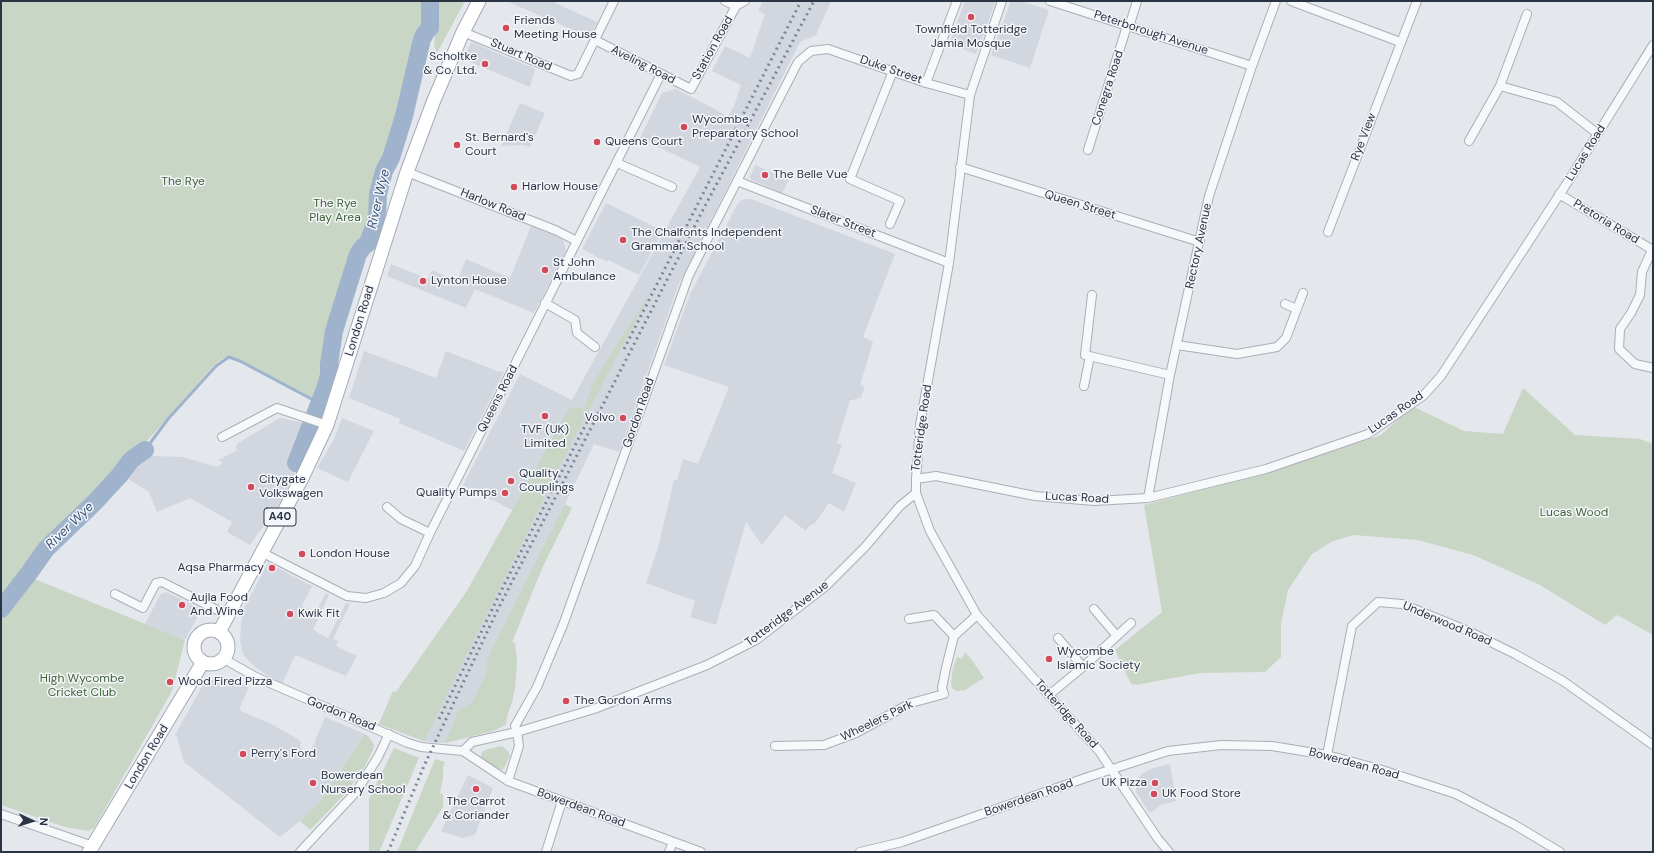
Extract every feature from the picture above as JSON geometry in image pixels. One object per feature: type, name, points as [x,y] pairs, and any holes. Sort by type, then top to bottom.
[{"type":"main road","name":"London Road","points":[[219,632],[302,478],[327,425],[407,172],[434,100],[479,1]]},
{"type":"main road","points":[[208,630],[219,632],[224,635],[229,646],[227,655],[224,659],[214,664],[203,662],[198,658],[194,649],[196,640],[203,632],[208,630]]},
{"type":"main road","name":"London Road","points":[[91,849],[203,662]]},
{"type":"street","points":[[595,40],[614,1]]},
{"type":"street","points":[[725,1],[736,6],[745,1]]},
{"type":"street","points":[[926,83],[957,1]]},
{"type":"street","name":"Totteridge Road","points":[[1002,1],[970,95],[949,263],[920,425],[916,493],[930,531],[977,615],[1099,750],[1168,852]]},
{"type":"street","name":"Peterborough Avenue","points":[[1050,1],[1252,66]]},
{"type":"street","name":"Conegra Road","points":[[1088,150],[1136,1]]},
{"type":"street","name":"Rectory Avenue","points":[[1148,498],[1170,375],[1209,196],[1252,66],[1276,1]]},
{"type":"street","points":[[1291,1],[1400,42]]},
{"type":"street","name":"Rye View","points":[[1328,232],[1416,1]]},
{"type":"street","name":"Station Road","points":[[691,89],[736,6]]},
{"type":"street","points":[[1469,141],[1500,86],[1527,14]]},
{"type":"street","name":"Stuart Road","points":[[464,32],[571,76],[578,74],[595,40]]},
{"type":"street","name":"Aveling Road","points":[[595,40],[691,89]]},
{"type":"street","name":"Lucas Road","points":[[916,478],[936,476],[1035,496],[1087,501],[1148,498],[1266,469],[1368,434],[1423,396],[1441,376],[1598,134],[1653,45]]},
{"type":"street","name":"Duke Street","points":[[811,51],[828,49],[926,83],[970,95]]},
{"type":"street","name":"Gordon Road","points":[[517,732],[515,726],[538,687],[563,625],[689,275],[798,62],[811,51]]},
{"type":"street","points":[[890,224],[900,200],[850,179],[894,71]]},
{"type":"street","name":"Queens Road","points":[[261,552],[347,596],[366,598],[384,593],[401,583],[415,566],[430,533],[661,74]]},
{"type":"street","points":[[1500,86],[1557,102],[1598,134]]},
{"type":"street","points":[[617,163],[672,187]]},
{"type":"street","name":"Queen Street","points":[[960,168],[1200,242]]},
{"type":"street","name":"Harlow Road","points":[[407,172],[547,227],[577,241]]},
{"type":"street","name":"Slater Street","points":[[737,181],[949,263]]},
{"type":"street","name":"Pretoria Road","points":[[1559,194],[1652,250]]},
{"type":"street","points":[[1652,250],[1642,272],[1640,295],[1631,313],[1620,329],[1619,349],[1635,364],[1653,368]]},
{"type":"street","points":[[1177,345],[1237,354],[1277,346],[1286,338],[1303,293]]},
{"type":"street","points":[[1092,295],[1085,355],[1170,375]]},
{"type":"street","points":[[546,304],[575,320],[577,333],[595,347]]},
{"type":"street","points":[[1285,304],[1297,309]]},
{"type":"street","points":[[1084,386],[1090,356]]},
{"type":"street","points":[[222,437],[277,408],[327,425]]},
{"type":"street","name":"Totteridge Avenue","points":[[517,732],[594,709],[707,665],[756,640],[826,586],[865,547],[900,506],[916,493]]},
{"type":"street","points":[[387,507],[401,519],[430,533]]},
{"type":"street","points":[[115,594],[143,608],[156,583],[162,582],[227,615]]},
{"type":"street","name":"Underwood Road","points":[[1327,755],[1352,626],[1378,602],[1402,604],[1468,631],[1515,654],[1563,681],[1653,745]]},
{"type":"street","points":[[1094,609],[1117,636]]},
{"type":"street","points":[[909,619],[934,615],[954,636],[977,615]]},
{"type":"street","points":[[1049,695],[1131,623]]},
{"type":"street","name":"Wheelers Park","points":[[775,746],[824,745],[856,733],[911,703],[944,694],[942,688],[954,636]]},
{"type":"street","points":[[1058,638],[1083,666]]},
{"type":"street","name":"Gordon Road","points":[[224,659],[261,680],[421,747],[463,751],[508,781]]},
{"type":"street","points":[[463,751],[472,742],[517,732],[519,746],[508,781]]},
{"type":"street","points":[[300,852],[356,792],[378,757],[389,734]]},
{"type":"street","name":"Bowerdean Road","points":[[860,852],[902,842],[1168,751],[1221,745],[1272,746],[1327,755],[1379,768],[1456,794],[1515,825],[1560,852]]},
{"type":"street","name":"Bowerdean Road","points":[[508,781],[701,852]]},
{"type":"street","points":[[546,852],[562,800]]},
{"type":"street","points":[[1,814],[91,849]]},
{"type":"street","points":[[669,852],[673,842]]},
{"type":"shaded area","points":[[506,1],[551,1],[597,22],[590,37]]},
{"type":"shaded area","points":[[763,1],[831,1],[816,35],[800,42],[678,286],[619,452],[594,444],[565,504],[563,525],[543,566],[512,642],[515,643],[513,700],[507,715],[506,725],[493,731],[445,743],[424,741],[379,724],[393,691],[396,692],[467,591],[512,510],[463,485],[520,374],[572,400],[700,167],[640,138],[662,93],[676,89],[728,116],[734,106],[741,85],[712,71],[725,46],[750,58],[765,14],[758,11]]},
{"type":"shaded area","points":[[965,1],[996,1],[976,54],[949,44]]},
{"type":"shaded area","points":[[1011,1],[1020,1],[1049,10],[1030,68],[991,55]]},
{"type":"shaded area","points":[[471,42],[535,69],[530,87],[463,59]]},
{"type":"shaded area","points":[[520,103],[545,113],[530,147],[523,145],[501,146]]},
{"type":"shaded area","points":[[755,165],[789,180],[782,193],[750,179]]},
{"type":"shaded area","points":[[751,199],[895,254],[863,337],[873,342],[860,385],[865,387],[861,397],[850,400],[837,443],[842,445],[832,473],[856,483],[844,512],[829,503],[815,523],[809,526],[806,531],[785,515],[762,545],[746,522],[716,625],[690,617],[695,601],[646,583],[658,548],[674,480],[677,480],[683,459],[698,464],[729,387],[664,365],[690,294],[737,205],[740,201]]},
{"type":"shaded area","name":"The Chalfonts Independent Grammar School","points":[[606,203],[663,231],[639,275],[608,260],[607,262],[582,249]]},
{"type":"shaded area","points":[[531,226],[563,239],[566,251],[534,313],[475,289],[466,308],[387,276],[391,264],[428,279],[432,270],[457,281],[466,259],[510,278]]},
{"type":"shaded area","points":[[364,351],[436,378],[446,351],[497,371],[504,372],[464,451],[399,423],[400,419],[349,398]]},
{"type":"shaded area","points":[[280,418],[304,423],[316,429],[282,500],[250,545],[227,532],[232,522],[190,498],[157,512],[149,492],[125,477],[133,469],[136,463],[149,456],[182,457],[217,467],[222,464],[221,461],[217,461],[237,450],[236,447],[238,443]]},
{"type":"shaded area","points":[[342,418],[374,431],[348,482],[317,468],[333,441]]},
{"type":"shaded area","points":[[268,563],[312,586],[302,606],[315,613],[326,593],[329,595],[313,630],[328,638],[346,603],[350,604],[333,639],[338,641],[336,646],[357,656],[346,676],[295,655],[282,685],[255,667],[245,657],[242,652],[240,640],[242,616],[245,606]]},
{"type":"shaded area","points":[[166,592],[202,609],[185,640],[145,624],[160,595]]},
{"type":"shaded area","points":[[221,676],[249,687],[239,710],[271,724],[298,739],[301,742],[300,745],[302,751],[311,751],[325,717],[365,734],[321,800],[306,816],[280,837],[184,762],[177,737],[175,735],[204,683]]},
{"type":"shaded area","points":[[1170,764],[1176,801],[1161,805],[1152,812],[1149,812],[1136,792],[1136,782],[1142,774],[1147,771]]},
{"type":"shaded area","points":[[468,775],[493,788],[475,835],[462,838],[441,831]]},
{"type":"green space","name":"The Rye","points":[[1,1],[429,1],[429,7],[404,107],[375,210],[343,294],[331,340],[329,359],[325,375],[314,399],[236,358],[230,357],[222,359],[214,365],[140,449],[137,448],[118,467],[114,475],[36,554],[13,589],[1,601]]},
{"type":"green space","points":[[439,1],[465,1],[437,53],[434,45]]},
{"type":"green space","points":[[654,286],[573,440],[424,741],[379,724],[393,691],[396,692],[467,591],[570,407],[584,408],[593,383]]},
{"type":"green space","name":"Lucas Wood","points":[[1523,388],[1575,435],[1640,439],[1653,444],[1653,635],[1617,615],[1605,625],[1540,585],[1473,555],[1418,540],[1353,535],[1331,542],[1312,554],[1288,590],[1281,624],[1281,657],[1265,672],[1200,673],[1136,685],[1131,684],[1115,650],[1162,612],[1144,505],[1270,472],[1381,435],[1412,406],[1464,431],[1503,434]]},
{"type":"green space","points":[[565,504],[572,508],[543,566],[512,642],[515,643],[517,662],[515,689],[505,724],[493,731],[445,743],[459,710],[472,703],[486,674],[487,659]]},
{"type":"green space","name":"High Wycombe Cricket Club","points":[[32,578],[185,640],[172,691],[94,828],[88,831],[65,827],[1,805],[1,620]]},
{"type":"green space","points":[[965,652],[984,678],[965,690],[956,691],[952,688],[951,683],[953,669],[957,657],[962,659]]},
{"type":"green space","points":[[365,734],[374,745],[364,768],[344,795],[310,830],[300,821],[321,800]]},
{"type":"green space","points":[[502,746],[508,751],[510,756],[502,770],[494,767],[481,756],[482,752],[485,750]]},
{"type":"green space","points":[[394,748],[419,758],[379,852],[369,852],[369,799]]},
{"type":"green space","points":[[435,759],[445,762],[440,793],[443,795],[443,807],[415,852],[397,852]]},
{"type":"waterway","name":"River Wye","points":[[296,463],[325,389],[329,375],[329,364],[334,331],[358,254],[368,243],[377,218],[378,194],[384,171],[391,158],[404,116],[422,39],[430,28],[430,1]]},
{"type":"waterway","points":[[145,450],[168,419],[216,366],[229,357],[240,361],[319,403]]},
{"type":"waterway","name":"River Wye","points":[[1,609],[46,549],[95,502],[119,476],[131,460],[145,450]]},
{"type":"railway","points":[[624,349],[801,1]]},
{"type":"railway","points":[[388,852],[424,766],[497,611],[705,206],[814,1]]},
{"type":"railway","points":[[439,719],[502,589],[588,420]]},
{"type":"place","name":"Townfield Totteridge Jamia Mosque","points":[[971,17]]},
{"type":"place","name":"Friends Meeting House","points":[[506,28]]},
{"type":"place","name":"Scholtke & Co. Ltd.","points":[[485,64]]},
{"type":"place","name":"Wycombe Preparatory School","points":[[684,127]]},
{"type":"place","name":"Queens Court","points":[[597,142]]},
{"type":"place","name":"St. Bernard's Court","points":[[457,145]]},
{"type":"place","name":"The Belle Vue","points":[[765,175]]},
{"type":"place","name":"Harlow House","points":[[514,187]]},
{"type":"place","name":"The Chalfonts Independent Grammar School","points":[[623,240]]},
{"type":"place","name":"St John Ambulance","points":[[545,270]]},
{"type":"place","name":"Lynton House","points":[[423,281]]},
{"type":"place","name":"TVF (UK) Limited","points":[[545,416]]},
{"type":"place","name":"Volvo","points":[[623,418]]},
{"type":"place","name":"Quality Couplings","points":[[511,481]]},
{"type":"place","name":"Citygate Volkswagen","points":[[251,487]]},
{"type":"place","name":"Quality Pumps","points":[[505,493]]},
{"type":"place","name":"London House","points":[[302,554]]},
{"type":"place","name":"Aqsa Pharmacy","points":[[272,568]]},
{"type":"place","name":"Aujla Food And Wine","points":[[182,605]]},
{"type":"place","name":"Kwik Fit","points":[[290,614]]},
{"type":"place","name":"Wycombe Islamic Society","points":[[1049,659]]},
{"type":"place","name":"Wood Fired Pizza","points":[[170,682]]},
{"type":"place","name":"The Gordon Arms","points":[[566,701]]},
{"type":"place","name":"Perry's Ford","points":[[243,754]]},
{"type":"place","name":"Bowerdean Nursery School","points":[[313,783]]},
{"type":"place","name":"UK Pizza","points":[[1155,783]]},
{"type":"place","name":"The Carrot & Coriander","points":[[476,789]]},
{"type":"place","name":"UK Food Store","points":[[1154,794]]},
{"type":"park label","name":"The Rye Play Area","points":[[335,211]]}]
